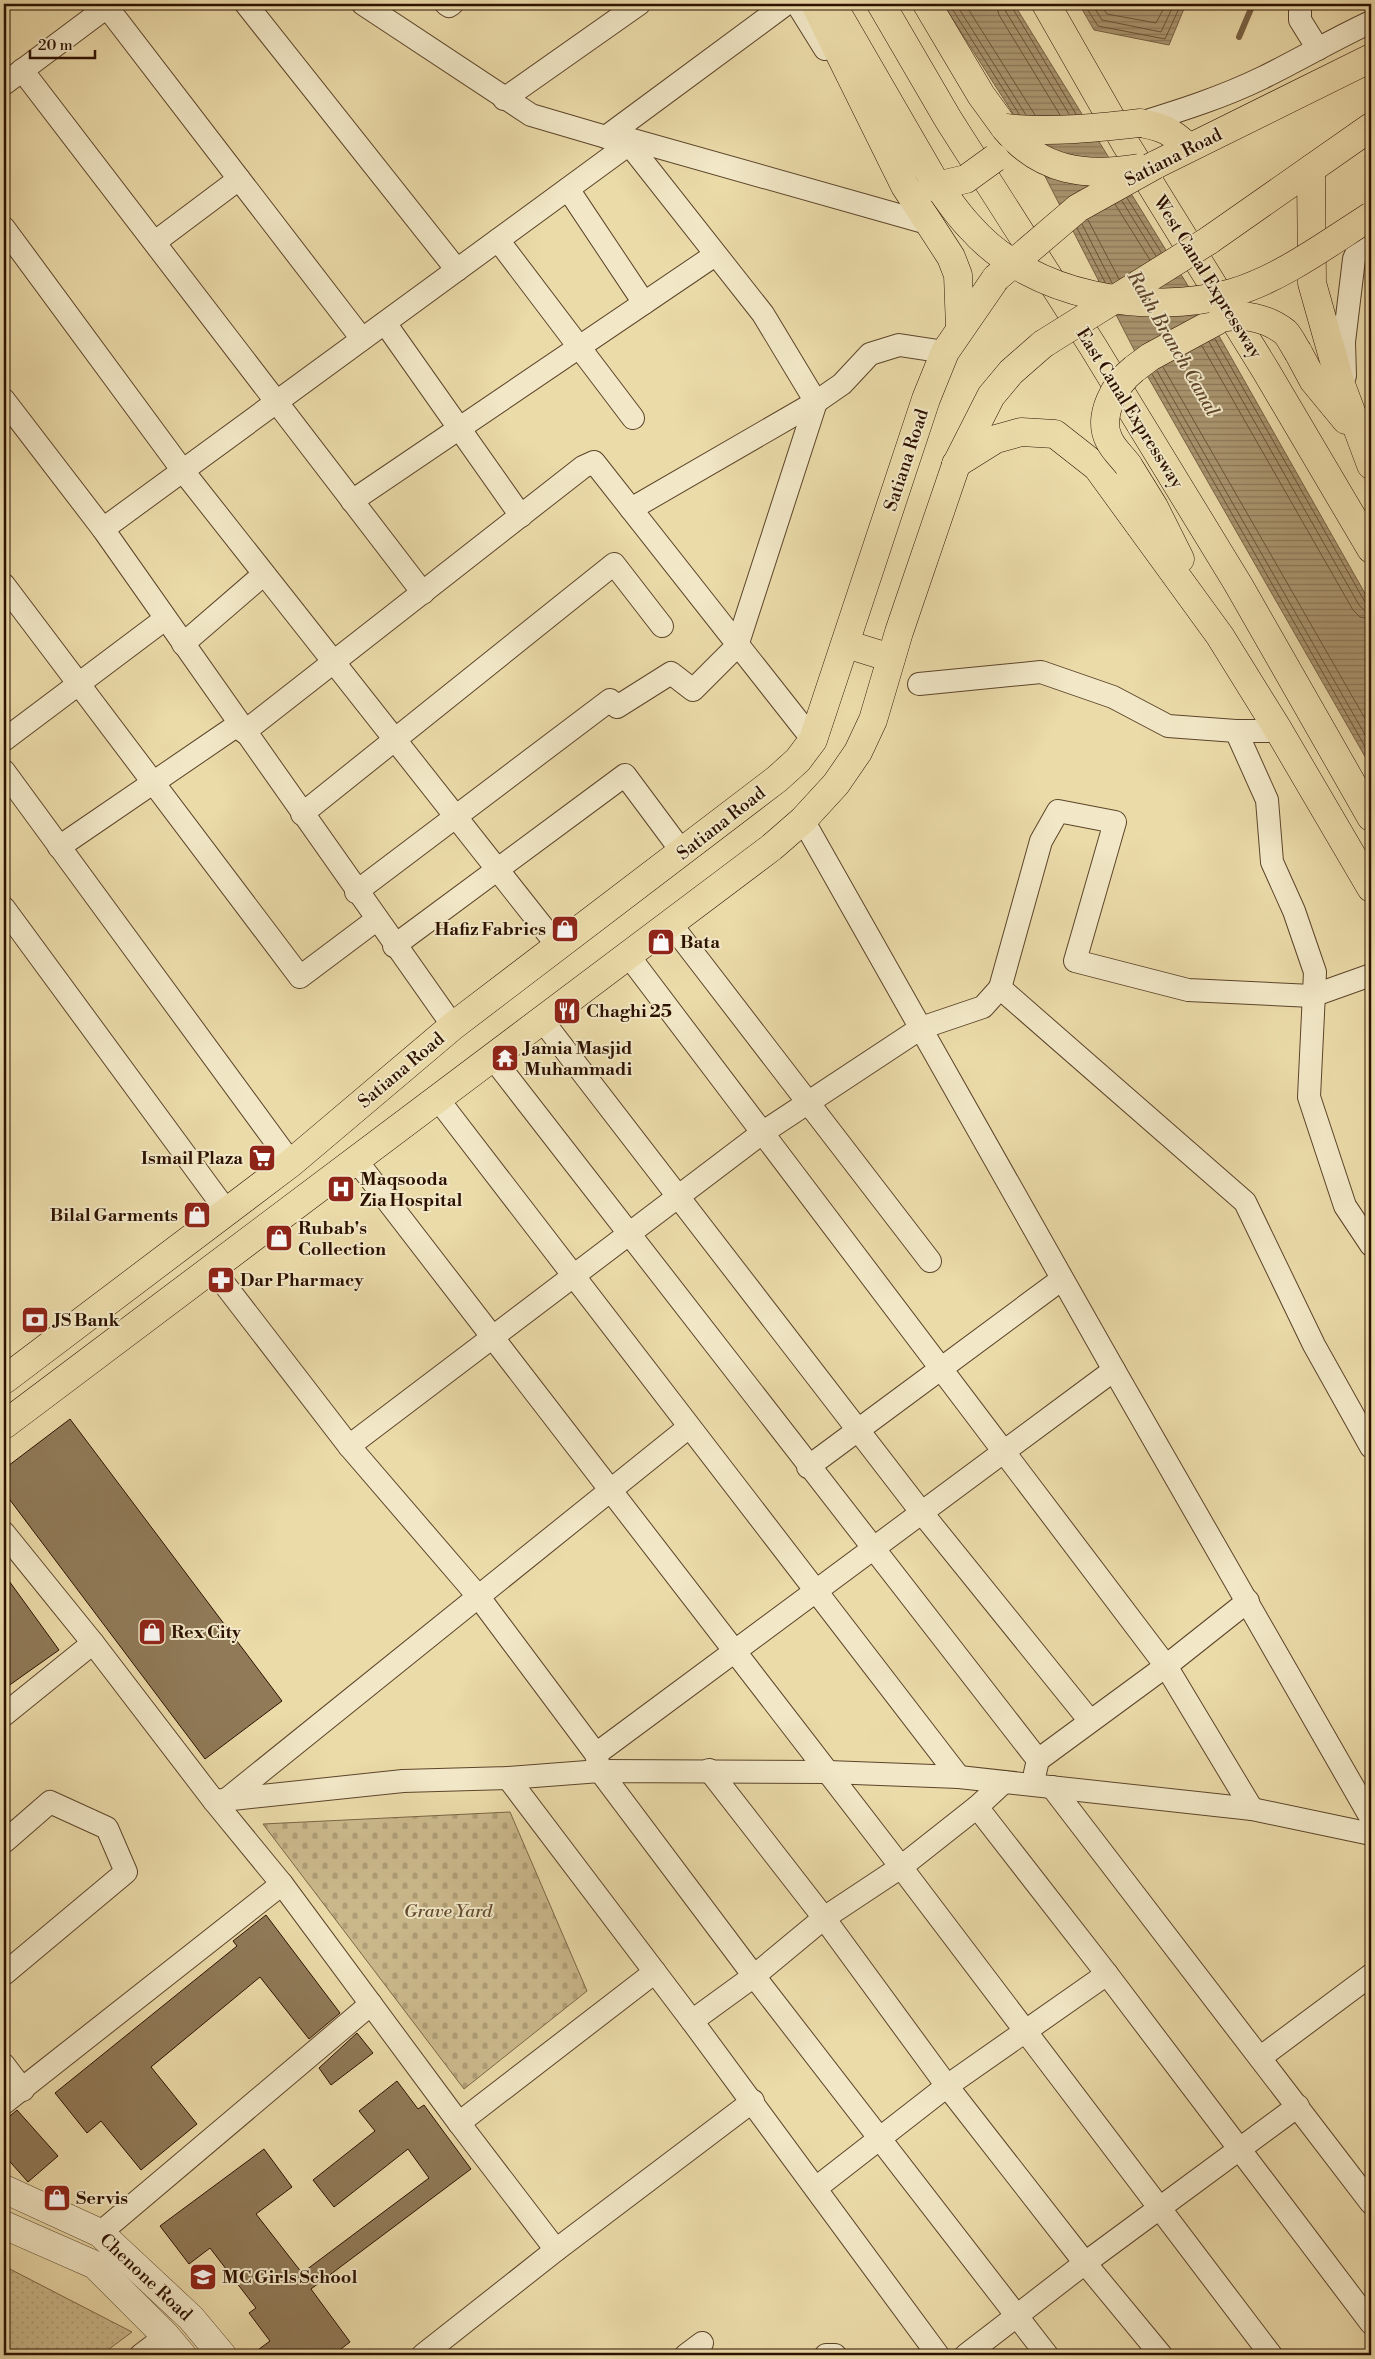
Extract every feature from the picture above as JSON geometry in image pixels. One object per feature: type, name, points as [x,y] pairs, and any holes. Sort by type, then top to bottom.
[{"type":"main road","points":[[815,4],[905,186],[927,223],[951,257],[958,275],[960,328]]},
{"type":"main road","points":[[832,4],[932,182],[971,229],[1008,259],[1064,287],[1095,296],[1139,302],[1205,299],[1232,293],[1288,268],[1371,218]]},
{"type":"main road","name":"East Canal Expressway","points":[[881,4],[948,119],[1092,344],[1238,584],[1371,817]]},
{"type":"main road","points":[[927,4],[982,95],[1019,145],[1039,159],[1074,170],[1113,172],[1154,165]]},
{"type":"main road","name":"West Canal Expressway","points":[[1046,4],[1127,146],[1266,370],[1371,549]]},
{"type":"main road","name":"Satiana Road","points":[[4,1380],[292,1164],[453,1026],[778,779],[798,760],[813,740],[924,407],[945,352],[996,278],[1078,208],[1154,165],[1371,58]]},
{"type":"main road","points":[[1009,132],[1085,129],[1140,123],[1162,127],[1175,135],[1188,148]]},
{"type":"main road","points":[[4,1425],[628,955],[803,820],[836,784],[858,752],[873,720],[891,658],[956,465],[991,396],[1011,372],[1042,344],[1208,241],[1371,128]]},
{"type":"main road","points":[[905,186],[966,179],[995,158],[1009,132]]},
{"type":"main road","points":[[1311,169],[1312,283],[1322,325],[1358,434],[1371,465]]},
{"type":"main road","points":[[1220,636],[1154,507],[1128,465],[1108,440],[1104,419],[1108,404],[1125,377],[1150,357],[1222,318],[1245,315],[1266,322],[1286,333],[1313,380],[1358,434]]},
{"type":"main road","points":[[956,465],[996,439],[1021,432],[1055,434],[1097,467],[1220,636],[1279,731],[1371,888]]},
{"type":"main road","points":[[846,644],[891,658]]},
{"type":"street","points":[[246,4],[457,270]]},
{"type":"street","points":[[364,4],[504,99],[531,115],[927,223]]},
{"type":"street","points":[[446,4],[449,6],[452,4]]},
{"type":"street","points":[[504,99],[639,4]]},
{"type":"street","points":[[102,529],[568,189],[620,140],[786,4]]},
{"type":"street","points":[[798,4],[889,155]]},
{"type":"street","points":[[1300,4],[1300,20],[1318,49]]},
{"type":"street","points":[[4,84],[109,5],[239,180],[362,339]]},
{"type":"street","points":[[1140,123],[1186,110],[1223,95],[1371,22]]},
{"type":"street","points":[[22,70],[423,593]]},
{"type":"street","points":[[356,892],[610,700],[617,707],[671,673],[693,690],[737,646],[816,402],[763,314],[620,140]]},
{"type":"street","points":[[155,242],[239,180]]},
{"type":"street","points":[[568,189],[644,303]]},
{"type":"street","points":[[1371,218],[1354,259],[1344,342],[1345,381],[1371,460]]},
{"type":"street","points":[[4,228],[183,471],[557,946]]},
{"type":"street","points":[[498,240],[633,418]]},
{"type":"street","points":[[352,500],[715,255]]},
{"type":"street","points":[[385,323],[521,516]]},
{"type":"street","points":[[631,509],[816,402],[842,384],[870,354],[899,345],[945,352]]},
{"type":"street","points":[[4,400],[102,529],[394,946],[453,1026]]},
{"type":"street","points":[[59,847],[153,783],[242,728],[334,662],[583,467],[594,462],[737,646],[813,740]]},
{"type":"street","points":[[302,814],[614,564],[662,626]]},
{"type":"street","points":[[183,644],[264,574]]},
{"type":"street","points":[[4,585],[300,977],[376,920]]},
{"type":"street","points":[[4,740],[165,619]]},
{"type":"street","points":[[919,684],[1041,672],[1113,697],[1168,726],[1236,731],[1279,731]]},
{"type":"street","points":[[1236,731],[1267,800],[1272,862],[1294,911],[1315,972],[1312,996],[1309,1097],[1345,1206],[1371,1245]]},
{"type":"street","points":[[4,771],[292,1164]]},
{"type":"street","points":[[394,946],[625,775],[683,852]]},
{"type":"street","points":[[349,1446],[762,1133],[921,1028],[983,1007],[1000,988],[1041,841],[1058,811],[1115,822],[1075,961],[1188,990],[1312,996],[1371,975]]},
{"type":"street","points":[[803,820],[1062,1279],[1371,1818]]},
{"type":"street","points":[[4,908],[227,1212]]},
{"type":"street","points":[[670,923],[810,1102],[930,1261]]},
{"type":"street","points":[[628,955],[1166,1666],[1252,1810]]},
{"type":"street","points":[[1000,988],[1246,1202],[1314,1345],[1371,1447]]},
{"type":"street","points":[[542,1020],[922,1513],[1090,1721]]},
{"type":"street","points":[[492,1057],[808,1467],[1038,1760]]},
{"type":"street","points":[[438,1098],[689,1427],[960,1777]]},
{"type":"street","points":[[356,1160],[1026,2030],[1272,2355]]},
{"type":"street","points":[[212,1268],[349,1446],[478,1596],[754,1976],[1047,2355]]},
{"type":"street","points":[[808,1467],[859,1431],[939,1368],[1062,1279]]},
{"type":"street","points":[[598,1762],[735,1652],[1114,1370]]},
{"type":"street","points":[[221,1800],[689,1427]]},
{"type":"street","points":[[4,1533],[221,1800],[459,2123],[556,2250]]},
{"type":"street","points":[[1248,1601],[1166,1666],[1038,1760],[1035,1772],[1044,1786],[1261,2057],[1371,2203]]},
{"type":"street","points":[[4,1715],[93,1644]]},
{"type":"street","points":[[221,1800],[403,1781],[508,1778],[598,1762],[708,1770],[960,1777],[1252,1810],[1371,1834]]},
{"type":"street","points":[[708,1770],[824,1918],[947,2086],[1086,2263],[1162,2355]]},
{"type":"street","points":[[508,1778],[753,2101],[938,2355]]},
{"type":"street","points":[[692,2021],[754,1976],[824,1918],[901,1867],[977,1807],[1004,1782]]},
{"type":"street","points":[[4,1842],[50,1802],[107,1828],[126,1872],[4,1974]]},
{"type":"street","points":[[977,1807],[1108,1974],[1371,2323]]},
{"type":"street","points":[[4,2103],[23,2090],[282,1884]]},
{"type":"street","points":[[459,2123],[655,1972]]},
{"type":"street","points":[[816,2188],[947,2086],[1108,1974]]},
{"type":"street","points":[[1261,2057],[1371,1975]]},
{"type":"street","points":[[100,2233],[371,2004]]},
{"type":"street","points":[[4,2065],[23,2090]]},
{"type":"street","points":[[423,2355],[556,2250],[753,2101]]},
{"type":"street","points":[[966,2355],[1086,2263],[1298,2106]]},
{"type":"street","name":"Chenone Road","points":[[4,2189],[100,2233],[190,2318],[222,2355]]},
{"type":"street","name":"Chenone Road","points":[[4,2225],[95,2265],[174,2346]]},
{"type":"street","points":[[141,2355],[174,2346]]},
{"type":"street","points":[[826,2355],[835,2355]]},
{"type":"green space","name":"Grave Yard","points":[[510,1812],[587,1991],[464,2089],[263,1824]]},
{"type":"green space","points":[[4,2266],[132,2332],[101,2355],[4,2355]]},
{"type":"water","name":"Rakh Branch Canal","points":[[943,4],[1014,4],[1219,336],[1371,604],[1371,767],[1148,377],[1012,112]]},
{"type":"water","points":[[1079,4],[1186,4],[1169,45],[1094,30]]},
{"type":"building","points":[[70,1419],[282,1701],[205,1759],[4,1492],[4,1469]]},
{"type":"building","points":[[4,1574],[59,1650],[4,1689]]},
{"type":"building","points":[[266,1915],[340,2013],[309,2039],[260,1977],[151,2067],[197,2124],[141,2170],[101,2121],[87,2133],[55,2093],[237,1946],[233,1941]]},
{"type":"building","points":[[357,2033],[373,2053],[331,2085],[319,2068]]},
{"type":"building","points":[[397,2081],[418,2109],[424,2105],[471,2169],[311,2289],[350,2342],[333,2355],[251,2355],[270,2341],[249,2313],[256,2308],[210,2248],[189,2264],[160,2226],[264,2149],[292,2187],[256,2214],[302,2273],[429,2178],[408,2149],[334,2207],[313,2180],[375,2131],[359,2111]]},
{"type":"building","points":[[17,2110],[58,2156],[28,2182],[4,2155],[4,2121]]},
{"type":"waterway","points":[[1239,37],[1253,4]]},
{"type":"place","name":"Hafiz Fabrics","points":[[565,929]]},
{"type":"place","name":"Bata","points":[[661,942]]},
{"type":"place","name":"Chaghi 25","points":[[567,1011]]},
{"type":"place","name":"Jamia Masjid Muhammadi","points":[[505,1058]]},
{"type":"place","name":"Ismail Plaza","points":[[262,1158]]},
{"type":"place","name":"Maqsooda Zia Hospital","points":[[341,1189]]},
{"type":"place","name":"Bilal Garments","points":[[197,1215]]},
{"type":"place","name":"Rubab's Collection","points":[[279,1238]]},
{"type":"place","name":"Dar Pharmacy","points":[[221,1280]]},
{"type":"place","name":"JS Bank","points":[[35,1320]]},
{"type":"place","name":"Rex City","points":[[152,1632]]},
{"type":"place","name":"Servis","points":[[57,2198]]},
{"type":"place","name":"MC Girls School","points":[[203,2277]]}]
